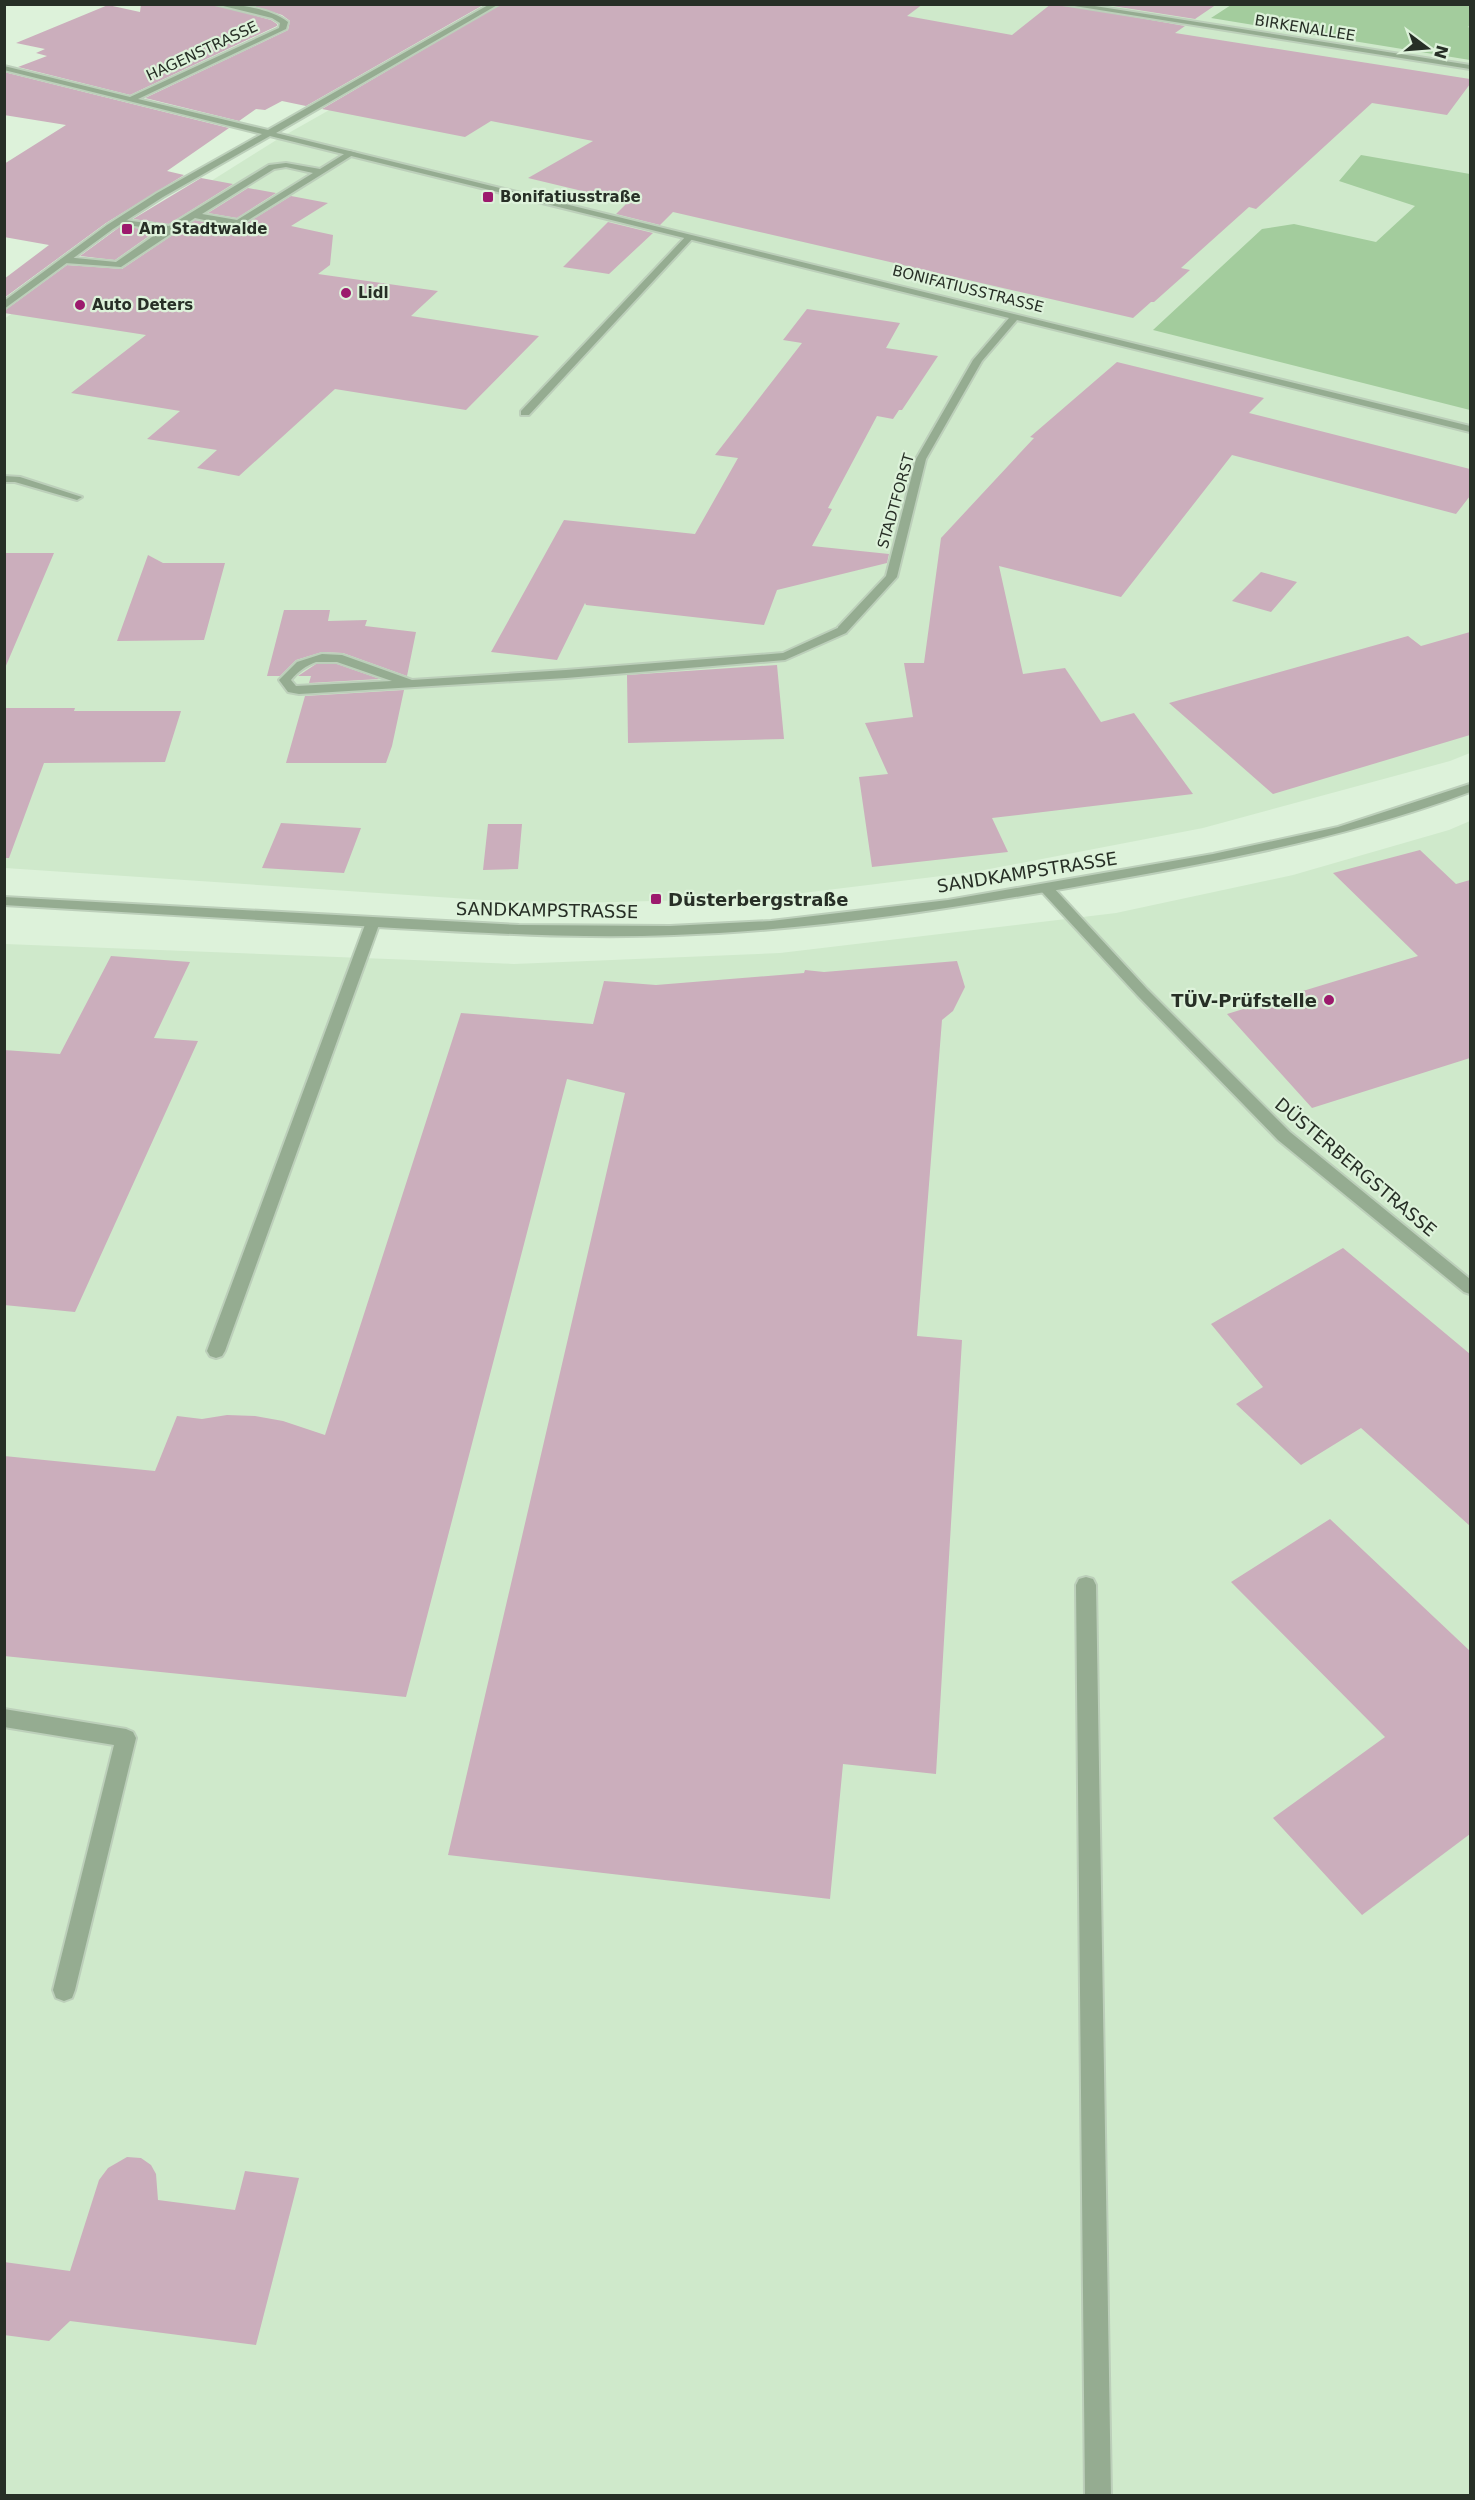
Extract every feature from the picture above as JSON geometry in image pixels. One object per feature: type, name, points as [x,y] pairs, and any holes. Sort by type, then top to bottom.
[{"type":"street","name":"HAGENSTRASSE","points":[[130,99],[282,29],[284,22],[274,16],[218,4]]},
{"type":"street","points":[[4,306],[120,220],[496,4]]},
{"type":"street","name":"BIRKENALLEE","points":[[1065,4],[1470,68]]},
{"type":"street","name":"BONIFATIUSSTRASSE","points":[[9,69],[1470,429]]},
{"type":"street","points":[[4,75],[9,69]]},
{"type":"street","points":[[194,215],[232,223],[239,222],[352,153]]},
{"type":"street","points":[[65,260],[118,265],[171,229],[272,167],[286,165],[321,172]]},
{"type":"street","points":[[120,220],[171,229]]},
{"type":"street","points":[[525,412],[690,237]]},
{"type":"street","name":"STADTFORST","points":[[410,683],[566,674],[785,656],[842,630],[891,577],[921,459],[978,360],[1016,316]]},
{"type":"street","points":[[4,479],[16,479],[77,496]]},
{"type":"street","points":[[327,657],[338,658],[410,683],[299,690],[292,689],[285,680],[297,666],[306,660],[327,657]]},
{"type":"street","name":"SANDKAMPSTRASSE","points":[[4,901],[521,931],[769,926],[1047,889],[1277,847],[1385,819],[1470,788]]},
{"type":"street","name":"DÜSTERBERGSTRASSE","points":[[1047,889],[1150,1001],[1284,1136],[1470,1288]]},
{"type":"street","points":[[216,1351],[373,922]]},
{"type":"street","points":[[1086,1585],[1098,2496]]},
{"type":"street","points":[[4,1718],[126,1738],[64,1990]]},
{"type":"shaded area","points":[[506,5],[1470,5],[1470,753],[1450,761],[1203,828],[974,872],[762,898],[542,904],[5,868],[4,319],[141,225],[278,139],[513,6]]},
{"type":"shaded area","points":[[1231,5],[1470,5],[1470,25],[1468,27],[1470,28],[1470,60],[1211,18]]},
{"type":"shaded area","points":[[1361,155],[1470,174],[1470,410],[1153,330],[1262,229],[1294,224],[1376,242],[1415,206],[1339,181]]},
{"type":"shaded area","points":[[1470,821],[1470,2495],[5,2496],[5,944],[514,964],[780,953],[1116,913],[1293,875],[1449,830]]},
{"type":"building","points":[[141,4],[213,4],[271,20],[277,26],[130,95],[18,67],[47,56],[36,53],[45,49],[16,43],[108,5],[140,12]]},
{"type":"building","points":[[247,4],[485,4],[306,106],[282,101],[265,110],[256,109],[239,121],[145,98],[288,30],[290,21],[282,15]]},
{"type":"building","points":[[501,4],[923,4],[907,16],[1012,35],[1051,4],[1060,4],[1185,26],[1175,33],[1470,79],[1470,84],[1447,115],[1372,103],[1256,209],[1249,207],[1181,268],[1190,270],[1133,318],[673,212],[660,225],[616,214],[628,202],[528,178],[593,141],[491,121],[465,137],[322,109]]},
{"type":"building","points":[[1100,4],[1217,4],[1195,19]]},
{"type":"building","points":[[4,72],[229,128],[167,171],[184,175],[106,223],[4,298],[4,279],[49,245],[4,237],[4,164],[66,125],[4,115]]},
{"type":"building","points":[[201,178],[233,184],[169,224],[133,219]]},
{"type":"building","points":[[248,188],[276,193],[237,218],[208,213]]},
{"type":"building","points":[[291,196],[328,203],[291,226],[333,235],[330,265],[318,274],[438,291],[411,316],[539,336],[466,410],[335,389],[239,476],[197,468],[217,450],[147,439],[180,411],[71,393],[146,335],[4,313],[67,265],[122,269],[195,220],[232,228],[242,226]]},
{"type":"building","points":[[608,222],[653,233],[609,274],[563,267]]},
{"type":"building","points":[[121,226],[156,231],[115,260],[80,256]]},
{"type":"building","points":[[807,309],[900,323],[886,348],[938,356],[902,410],[899,410],[893,419],[877,416],[828,508],[832,509],[812,546],[889,554],[887,563],[777,590],[764,625],[586,605],[585,603],[557,660],[491,652],[564,520],[695,534],[738,458],[715,455],[802,343],[783,340]]},
{"type":"building","points":[[1117,362],[1264,398],[1249,413],[1470,469],[1470,496],[1456,514],[1232,455],[1121,597],[999,566],[1023,674],[1065,668],[1101,722],[1134,713],[1193,794],[992,818],[1008,852],[872,867],[859,777],[888,774],[865,723],[913,717],[904,663],[924,663],[941,538],[1034,438],[1030,437]]},
{"type":"building","points":[[4,553],[54,553],[5,668],[4,668]]},
{"type":"building","points":[[148,555],[163,563],[225,563],[204,640],[117,641]]},
{"type":"building","points":[[1261,572],[1297,582],[1271,612],[1232,601]]},
{"type":"building","points":[[284,610],[330,610],[328,621],[367,620],[365,626],[416,632],[407,676],[343,653],[322,652],[296,660],[280,676],[267,676]]},
{"type":"building","points":[[1470,632],[1470,735],[1273,794],[1169,703],[1408,636],[1421,646]]},
{"type":"building","points":[[316,664],[337,664],[380,679],[309,683],[311,676],[298,676]]},
{"type":"building","points":[[777,665],[784,739],[628,743],[627,675]]},
{"type":"building","points":[[404,690],[386,763],[286,763],[305,696]]},
{"type":"building","points":[[4,708],[75,708],[74,711],[181,711],[165,762],[44,763],[9,858],[4,858]]},
{"type":"building","points":[[281,823],[361,828],[344,873],[262,868]]},
{"type":"building","points":[[488,824],[522,824],[518,869],[483,870]]},
{"type":"building","points":[[1420,850],[1456,884],[1470,880],[1470,1058],[1312,1108],[1227,1014],[1418,956],[1333,873]]},
{"type":"building","points":[[111,956],[190,962],[154,1038],[198,1041],[75,1312],[4,1305],[4,1050],[60,1054]]},
{"type":"building","points":[[957,961],[965,987],[953,1011],[942,1020],[917,1336],[962,1340],[936,1774],[843,1764],[830,1899],[448,1855],[625,1093],[567,1079],[406,1697],[4,1656],[4,1456],[155,1471],[177,1416],[202,1419],[227,1415],[255,1416],[283,1421],[325,1435],[461,1013],[593,1024],[604,981],[656,985],[804,973],[805,970],[824,972]]},
{"type":"building","points":[[1343,1248],[1470,1354],[1470,1526],[1361,1428],[1301,1465],[1236,1404],[1263,1387],[1211,1324]]},
{"type":"building","points":[[1330,1519],[1470,1651],[1470,1834],[1362,1915],[1273,1818],[1385,1737],[1231,1582]]},
{"type":"building","points":[[127,2157],[141,2158],[151,2165],[156,2174],[158,2200],[235,2210],[245,2171],[299,2178],[256,2345],[70,2321],[49,2341],[4,2335],[4,2262],[70,2271],[99,2180],[108,2168]]},
{"type":"place","name":"Bonifatiusstraße","points":[[488,197]]},
{"type":"place","name":"Am Stadtwalde","points":[[127,229]]},
{"type":"place","name":"Lidl","points":[[346,293]]},
{"type":"place","name":"Auto Deters","points":[[80,305]]},
{"type":"place","name":"Düsterbergstraße","points":[[656,899]]},
{"type":"place","name":"TÜV-Prüfstelle","points":[[1329,1000]]}]
